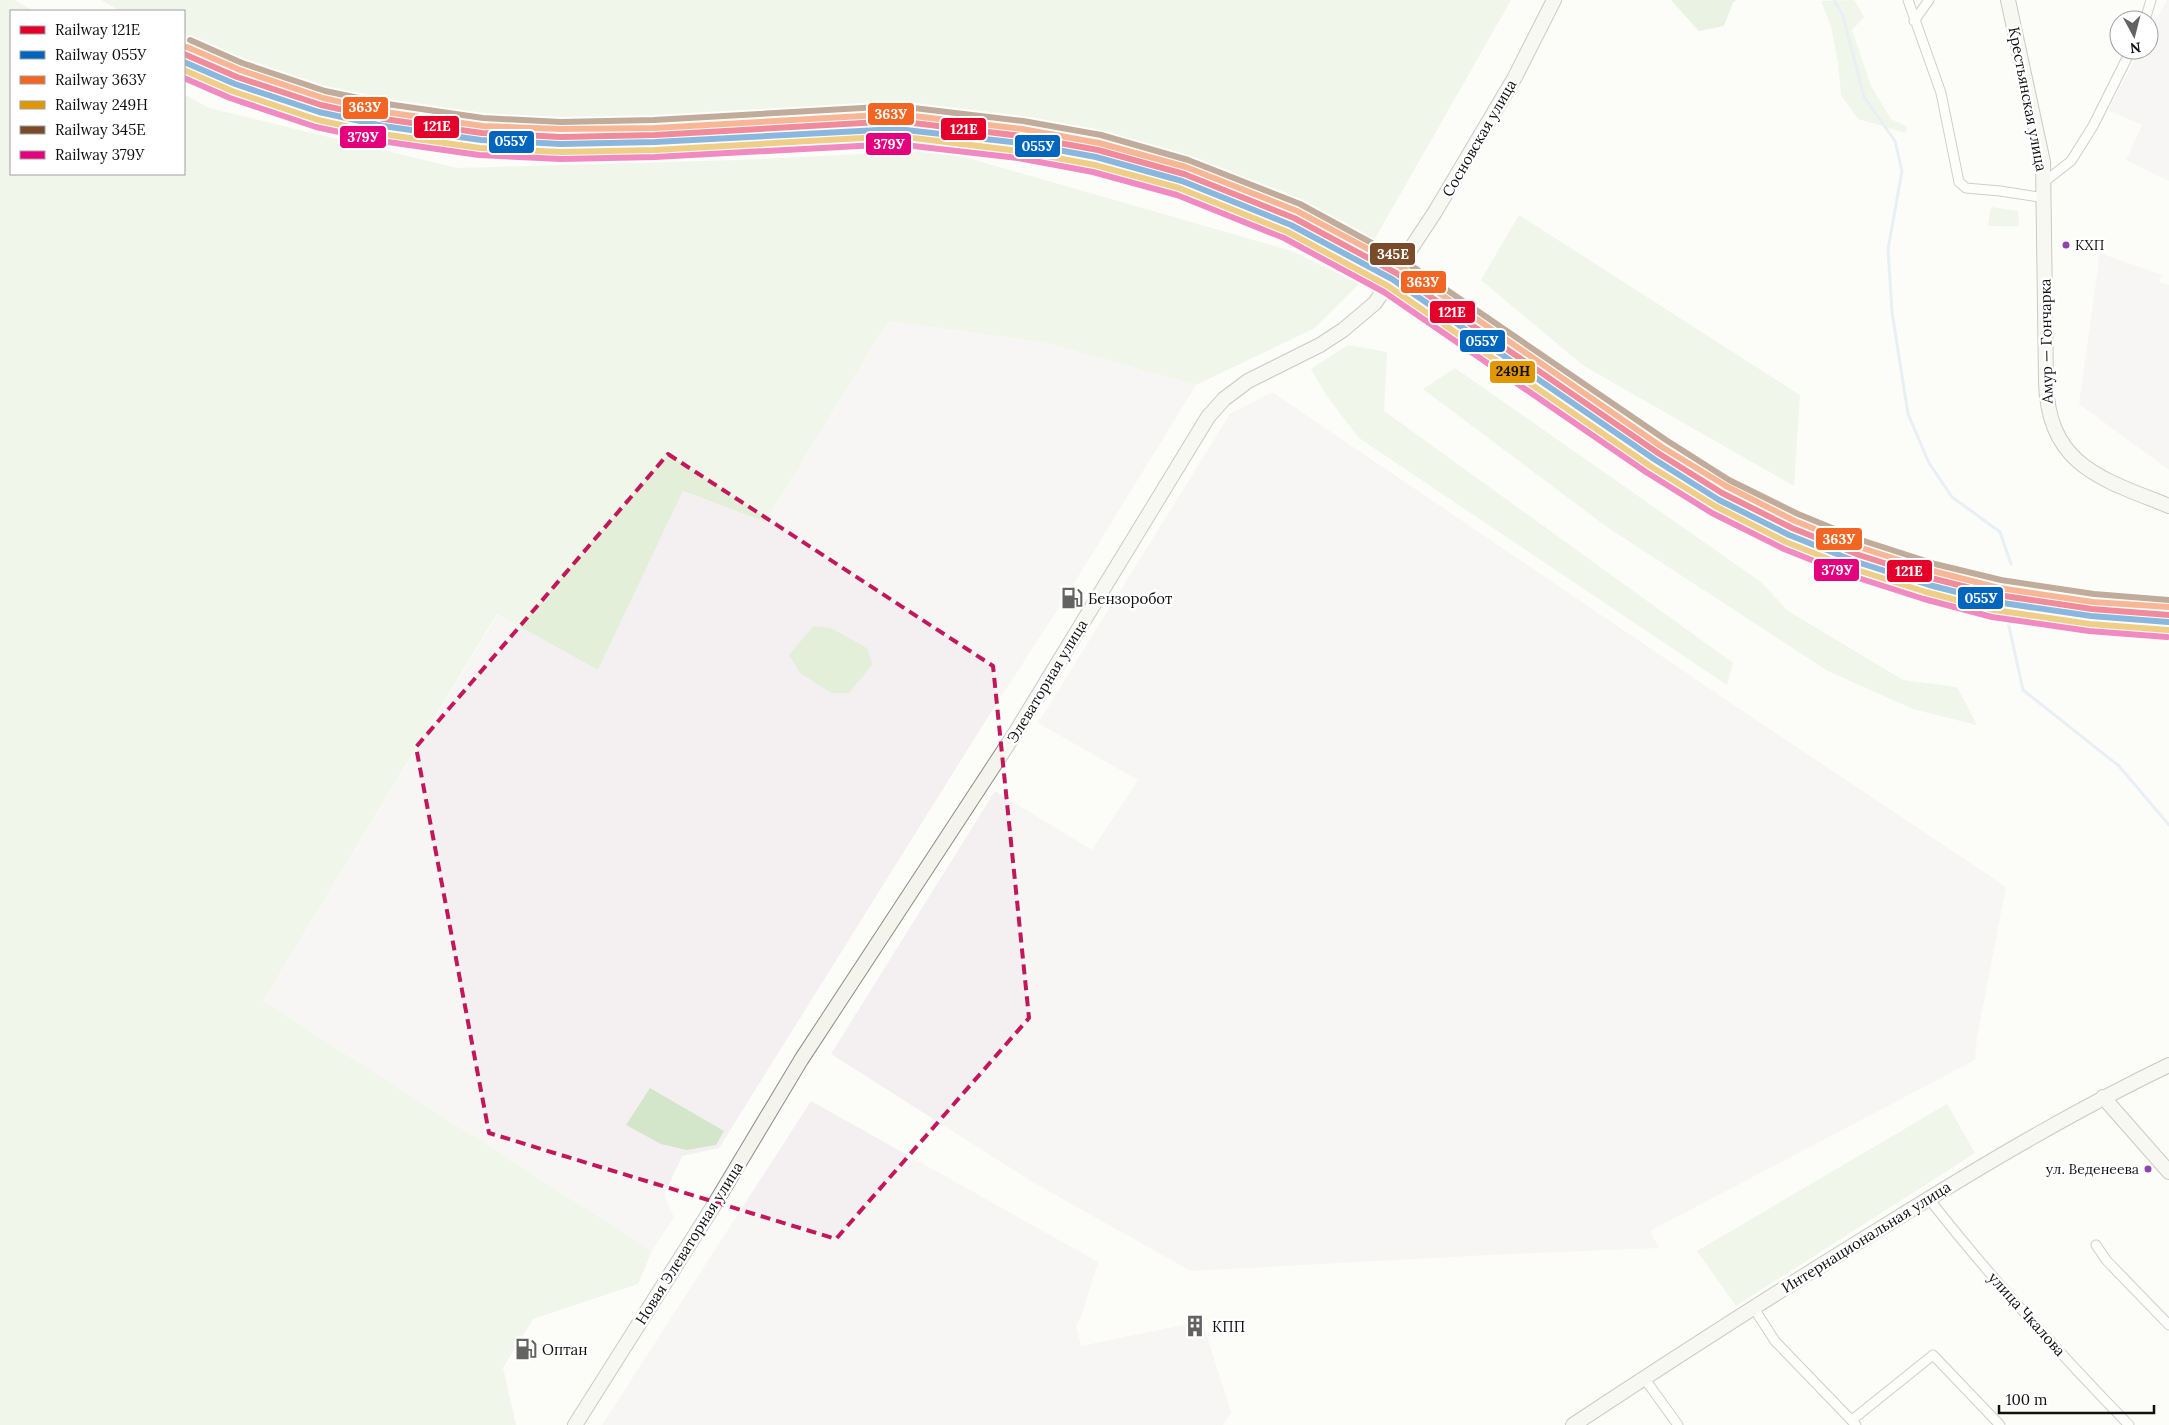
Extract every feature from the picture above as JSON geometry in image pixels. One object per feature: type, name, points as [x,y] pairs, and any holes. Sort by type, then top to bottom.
[{"type":"main road","name":"Сосновская улица","points":[[1394,276],[1436,212],[1515,76],[1554,0]]},
{"type":"main road","name":"Крестьянская улица","points":[[2008,0],[2043,162],[2045,198]]},
{"type":"main road","name":"Амур — Гончарка","points":[[2045,198],[2046,391],[2054,431],[2069,453],[2079,463],[2098,476],[2169,506]]},
{"type":"main road","name":"Элеваторная улица","points":[[801,1060],[1014,735],[1208,417],[1224,399],[1248,381],[1343,330],[1375,303],[1394,276]]},
{"type":"main road","name":"Новая Элеваторная улица","points":[[575,1425],[714,1205],[801,1060]]},
{"type":"main road","name":"Интернациональная улица","points":[[1573,1425],[1753,1307],[1929,1199],[2103,1097],[2169,1065]]},
{"type":"main road","points":[[2103,1097],[2169,1172]]},
{"type":"street","points":[[1908,0],[1941,93],[1959,182],[1966,188],[2045,198]]},
{"type":"street","points":[[1914,21],[1929,0]]},
{"type":"street","points":[[2044,182],[2071,161],[2089,133],[2126,60]]},
{"type":"street","name":"улица Чкалова","points":[[1929,1199],[1969,1250],[2088,1383],[2129,1425]]},
{"type":"street","points":[[2096,1245],[2107,1261],[2169,1325]]},
{"type":"street","points":[[1753,1307],[1775,1340],[1854,1423],[1933,1355],[2000,1425]]},
{"type":"street","points":[[1644,1378],[1678,1425]]},
{"type":"highlighted area","points":[[668,454],[993,666],[1029,1018],[836,1239],[489,1133],[416,747]]},
{"type":"shaded area","points":[[2167,0],[2169,0],[2169,181],[2126,160],[2142,125],[2108,110],[2135,60],[2159,60],[2159,15]]},
{"type":"shaded area","points":[[2100,253],[2162,275],[2159,282],[2169,285],[2169,470],[2079,404]]},
{"type":"shaded area","points":[[888,321],[1042,342],[1196,385],[1060,606],[986,720],[719,1148],[682,1156],[664,1195],[674,1217],[652,1251],[263,1001],[498,614],[598,670],[683,491],[765,522]]},
{"type":"shaded area","points":[[1272,392],[2006,887],[1977,1037],[1975,1060],[1650,1231],[1659,1248],[1191,1271],[1034,1183],[831,1054],[995,791],[1092,850],[1138,780],[1038,723],[1230,414]]},
{"type":"shaded area","points":[[811,1101],[1098,1262],[1081,1317],[1076,1325],[1081,1346],[1202,1321],[1231,1412],[1223,1425],[602,1425]]},
{"type":"green space","points":[[0,0],[14,0],[32,10],[10,10],[10,175],[185,175],[185,95],[209,108],[457,168],[740,160],[940,150],[1292,251],[1359,284],[1315,328],[1196,385],[1042,342],[888,321],[765,522],[683,491],[598,670],[497,614],[263,1001],[652,1251],[638,1284],[533,1319],[503,1368],[516,1425],[0,1425]]},
{"type":"green space","points":[[101,0],[1511,0],[1374,240],[1297,199],[1091,135],[884,104],[804,113],[619,125],[477,122],[356,100],[215,58],[185,43],[185,10],[118,10]]},
{"type":"green space","points":[[1671,0],[1737,0],[1733,2],[1724,26],[1699,31]]},
{"type":"green space","points":[[1854,0],[1864,17],[1852,30],[1871,86],[1891,119],[1907,127],[1906,133],[1858,119],[1841,95],[1838,63],[1831,26],[1821,1]]},
{"type":"green space","points":[[1991,207],[2018,211],[2019,226],[1988,226]]},
{"type":"green space","points":[[1519,215],[1800,395],[1794,486],[1584,366],[1481,280]]},
{"type":"green space","points":[[1348,345],[1387,352],[1384,411],[1733,663],[1727,685],[1359,438],[1326,395],[1311,369]]},
{"type":"green space","points":[[1455,368],[1761,582],[1788,611],[1903,680],[1957,687],[1977,725],[1913,709],[1828,671],[1607,527],[1423,389]]},
{"type":"green space","points":[[813,626],[831,628],[867,648],[873,664],[849,693],[831,693],[800,673],[789,655]]},
{"type":"green space","points":[[650,1088],[724,1131],[716,1145],[687,1150],[661,1144],[626,1125]]},
{"type":"green space","points":[[1947,1104],[1975,1153],[1736,1306],[1697,1251]]},
{"type":"waterway","points":[[1834,0],[1843,16],[1864,97],[1895,141],[1902,171],[1888,249],[1892,312],[1908,414],[1929,463],[1952,497],[2000,532],[2011,564]]},
{"type":"waterway","points":[[2008,622],[2023,690],[2119,766],[2169,825]]},
{"type":"rail line","name":"345Е","points":[[190,40],[242,63],[325,91],[387,104],[483,118],[561,122],[654,120],[897,106],[1023,121],[1101,135],[1188,160],[1300,204],[1403,260],[1666,440],[1729,480],[1798,514],[1864,541],[1935,564],[2001,580],[2094,594],[2169,600]]},
{"type":"rail line","name":"363У","points":[[187,47],[240,70],[323,98],[385,112],[483,126],[561,129],[655,128],[897,114],[1022,129],[1099,143],[1186,167],[1297,211],[1400,266],[1662,447],[1726,486],[1795,521],[1862,548],[1933,571],[1999,588],[2093,602],[2169,607]]},
{"type":"rail line","name":"121Е","points":[[185,54],[237,77],[321,105],[384,119],[482,133],[561,137],[655,135],[897,121],[1021,136],[1098,150],[1184,174],[1294,218],[1396,273],[1658,453],[1722,493],[1792,528],[1859,555],[1931,578],[1998,595],[2092,609],[2169,615]]},
{"type":"rail line","name":"055У","points":[[185,62],[235,84],[319,112],[383,126],[481,140],[561,144],[655,142],[897,129],[1020,143],[1096,157],[1182,181],[1291,225],[1392,279],[1654,459],[1719,500],[1789,535],[1857,562],[1929,585],[1996,602],[2091,616],[2168,622]]},
{"type":"rail line","name":"249Н","points":[[185,70],[232,91],[318,120],[382,134],[480,148],[561,152],[655,150],[897,136],[1019,151],[1095,165],[1179,188],[1288,232],[1388,286],[1650,466],[1715,506],[1786,542],[1854,569],[1926,592],[1994,610],[2090,624],[2168,630]]},
{"type":"rail line","name":"379У","points":[[185,78],[230,98],[316,127],[381,141],[479,155],[561,159],[655,157],[896,144],[1018,158],[1093,172],[1177,195],[1284,238],[1384,292],[1646,472],[1712,513],[1784,549],[1852,576],[1924,599],[1992,617],[2089,631],[2167,637]]},
{"type":"place","name":"КХП","points":[[2066,245]]},
{"type":"place","name":"Бензоробот","points":[[1072,598]]},
{"type":"place","name":"ул. Веденеева","points":[[2148,1169]]},
{"type":"place","name":"КПП","points":[[1195,1326]]},
{"type":"place","name":"Оптан","points":[[526,1349]]}]
